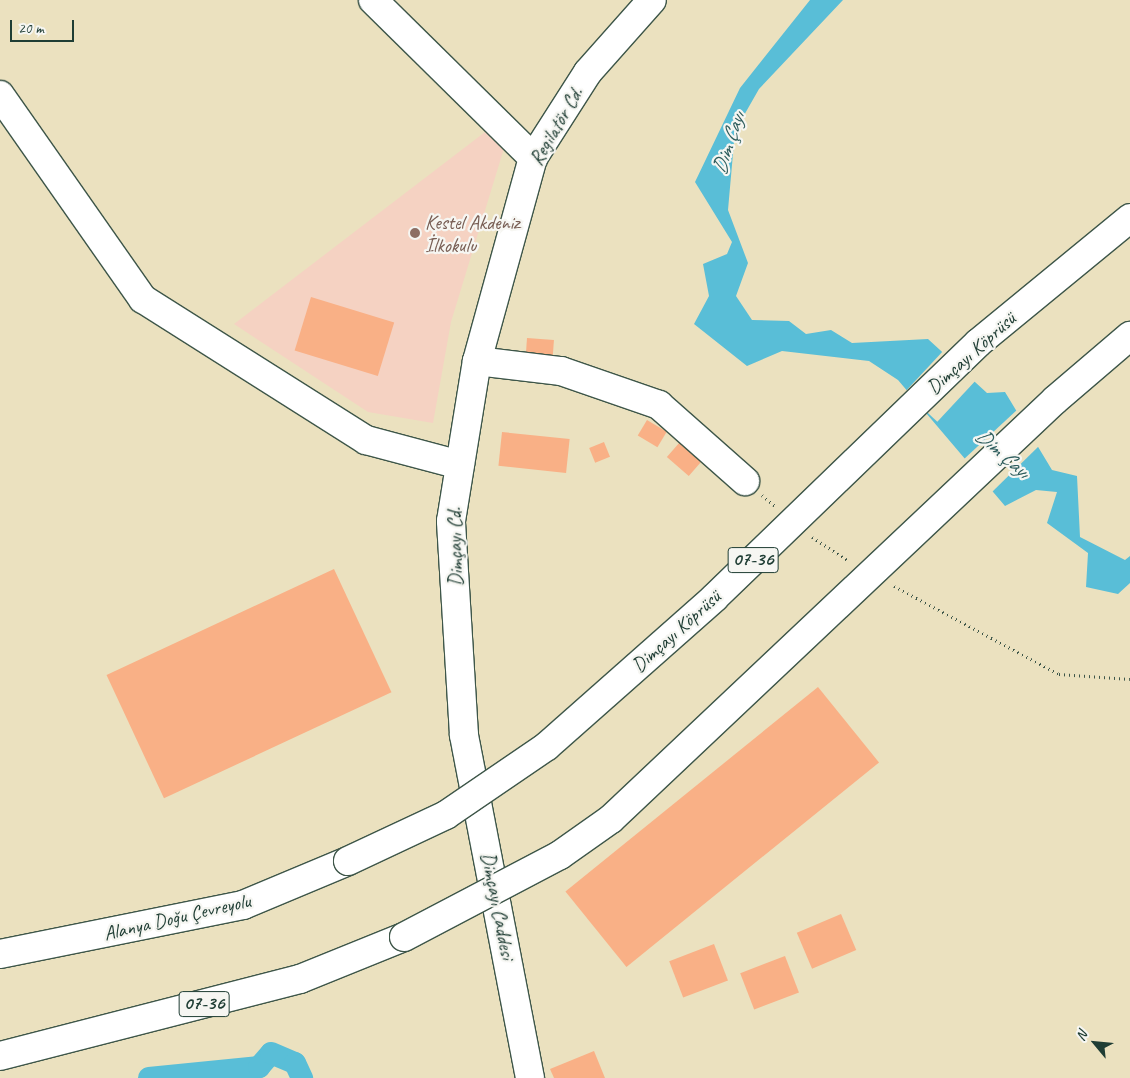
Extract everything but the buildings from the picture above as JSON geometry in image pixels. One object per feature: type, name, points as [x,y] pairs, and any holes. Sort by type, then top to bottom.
[{"type":"main road","points":[[373,0],[532,158]]},
{"type":"main road","name":"Regilatör Cd.","points":[[477,361],[532,158],[588,72],[652,0]]},
{"type":"main road","points":[[0,95],[143,299],[366,440],[460,465]]},
{"type":"main road","name":"Dimçayı Köprüsü","points":[[348,861],[446,815],[547,746],[714,598],[978,343],[1130,218]]},
{"type":"main road","name":"07-36","points":[[0,1056],[300,979],[404,937],[560,855],[611,819],[1055,400],[1130,336]]},
{"type":"main road","points":[[477,361],[561,371],[659,405],[744,481]]},
{"type":"main road","name":"Dimçayı Cd.","points":[[464,735],[451,521],[477,361]]},
{"type":"main road","name":"Dimçayı Caddesi","points":[[464,735],[530,1078]]},
{"type":"main road","name":"Alanya Doğu Çevreyolu","points":[[0,954],[243,905],[348,861]]},
{"type":"path","points":[[744,481],[782,512]]},
{"type":"path","points":[[804,530],[852,563]]},
{"type":"path","points":[[885,581],[1059,674],[1130,679]]},
{"type":"shaded area","name":"Kestel Akdeniz İlkokulu","points":[[489,129],[505,145],[451,322],[433,423],[368,412],[234,324]]},
{"type":"water","name":"Dim Çayı","points":[[810,0],[843,0],[759,89],[735,131],[728,210],[748,263],[736,296],[752,320],[789,321],[806,334],[831,330],[852,343],[928,339],[987,393],[1005,392],[1052,470],[1077,476],[1080,537],[1125,560],[1130,556],[1130,583],[1118,594],[1086,587],[1088,553],[1047,523],[1057,492],[1036,490],[1005,506],[898,380],[869,361],[782,351],[747,366],[694,324],[709,296],[703,264],[727,254],[732,242],[695,182],[740,88]]},
{"type":"pier","points":[[944,350],[976,380],[937,422],[905,392]]},
{"type":"pier","points":[[1018,409],[1040,445],[991,493],[963,460]]},
{"type":"waterway","points":[[149,1078],[259,1067],[271,1053],[295,1063],[302,1078]]},
{"type":"place","name":"Kestel Akdeniz İlkokulu","points":[[415,233]]}]
